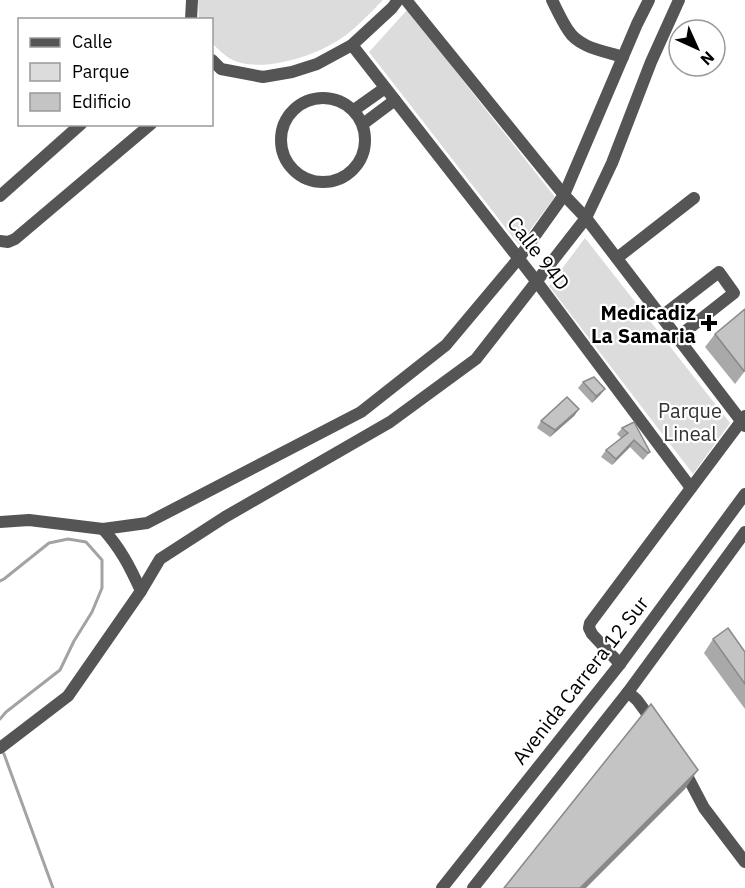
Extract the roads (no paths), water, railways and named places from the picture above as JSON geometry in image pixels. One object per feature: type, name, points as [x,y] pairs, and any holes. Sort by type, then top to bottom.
[{"type":"street","points":[[191,18],[192,0]]},
{"type":"street","points":[[216,72],[264,77],[292,72],[317,64],[352,45],[398,0]]},
{"type":"street","points":[[406,0],[564,195],[586,218],[744,421],[590,623],[589,628],[592,633],[620,664]]},
{"type":"street","points":[[552,0],[573,37],[586,45],[623,57]]},
{"type":"street","points":[[0,522],[29,520],[103,529],[147,523],[361,412],[446,345],[519,258],[564,195],[649,0]]},
{"type":"street","points":[[0,748],[68,696],[141,591],[160,559],[225,518],[390,422],[476,360],[586,218],[612,162],[651,62],[680,0]]},
{"type":"street","name":"Calle 94D","points":[[352,45],[519,258],[691,488]]},
{"type":"street","points":[[354,110],[385,88]]},
{"type":"street","points":[[322,97],[339,100],[354,110],[363,124],[366,142],[361,159],[349,173],[333,182],[315,182],[299,176],[286,163],[280,146],[281,128],[290,112],[304,101],[322,97]]},
{"type":"street","points":[[363,124],[394,100]]},
{"type":"street","points":[[0,196],[79,126]]},
{"type":"street","points":[[0,241],[8,242],[15,239],[149,126]]},
{"type":"street","points":[[617,258],[694,198]]},
{"type":"street","points":[[662,316],[719,272],[734,293],[678,337]]},
{"type":"street","name":"Avenida Carrera 12 Sur","points":[[442,888],[620,664],[745,494]]},
{"type":"street","points":[[103,529],[117,545],[141,591]]},
{"type":"street","points":[[473,888],[627,692],[745,532]]},
{"type":"street","points":[[627,692],[637,700],[659,731]]},
{"type":"street","points":[[675,755],[704,808],[745,862]]},
{"type":"waterway","points":[[0,581],[49,543],[68,539],[86,542],[102,560],[102,588],[92,612],[60,670],[0,719]]},
{"type":"waterway","points":[[4,754],[53,888]]},
{"type":"place","name":"Medicadiz La Samaria","points":[[709,323]]},
{"type":"park label","name":"Parque Lineal","points":[[690,422]]}]
